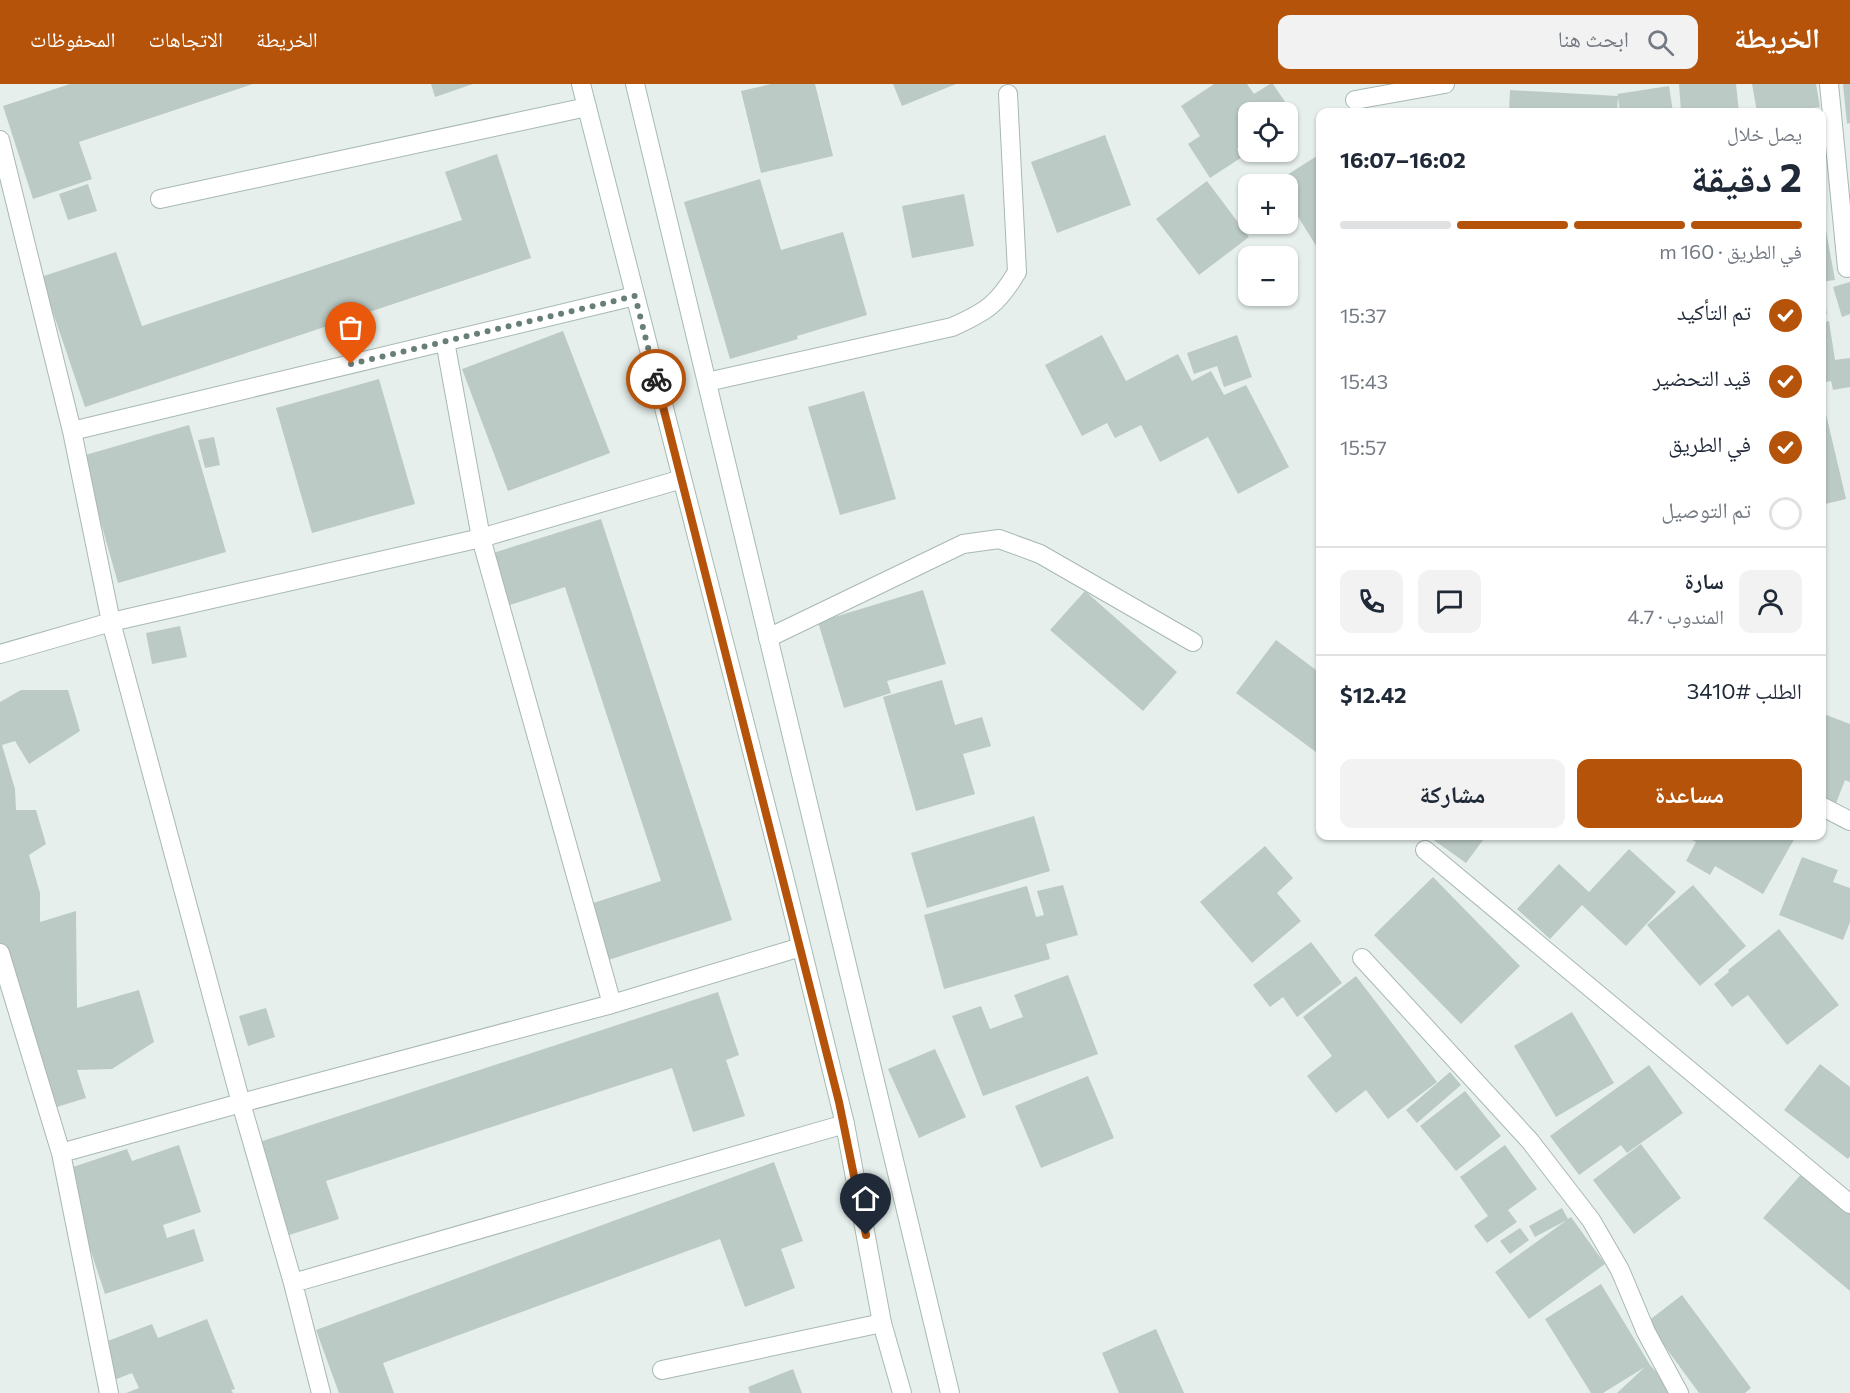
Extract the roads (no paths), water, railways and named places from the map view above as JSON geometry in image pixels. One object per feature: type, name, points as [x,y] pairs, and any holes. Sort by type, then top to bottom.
[{"type":"street","points":[[581,84],[845,1124],[882,1323],[902,1393]]},
{"type":"street","points":[[635,84],[950,1393]]},
{"type":"street","points":[[1355,100],[1445,84]]},
{"type":"street","points":[[1829,84],[1847,268]]},
{"type":"street","points":[[707,382],[952,327],[981,315],[1003,295],[1017,272],[1008,94]]},
{"type":"street","points":[[160,199],[587,107]]},
{"type":"street","points":[[0,140],[72,431],[111,622],[241,1104],[293,1283],[321,1393]]},
{"type":"street","points":[[72,431],[635,296]]},
{"type":"street","points":[[445,341],[481,538],[612,1004]]},
{"type":"street","points":[[0,654],[111,622],[481,538],[682,479]]},
{"type":"street","points":[[768,638],[963,544],[999,539],[1040,554],[1193,642]]},
{"type":"street","points":[[1826,809],[1850,821]]},
{"type":"street","points":[[1425,850],[1850,1204]]},
{"type":"street","points":[[62,1154],[612,1004],[801,947]]},
{"type":"street","points":[[0,953],[62,1154],[109,1393]]},
{"type":"street","points":[[1362,958],[1530,1141],[1591,1220],[1620,1270],[1646,1332],[1679,1393]]},
{"type":"street","points":[[293,1283],[845,1124]]},
{"type":"street","points":[[662,1370],[882,1323]]}]
